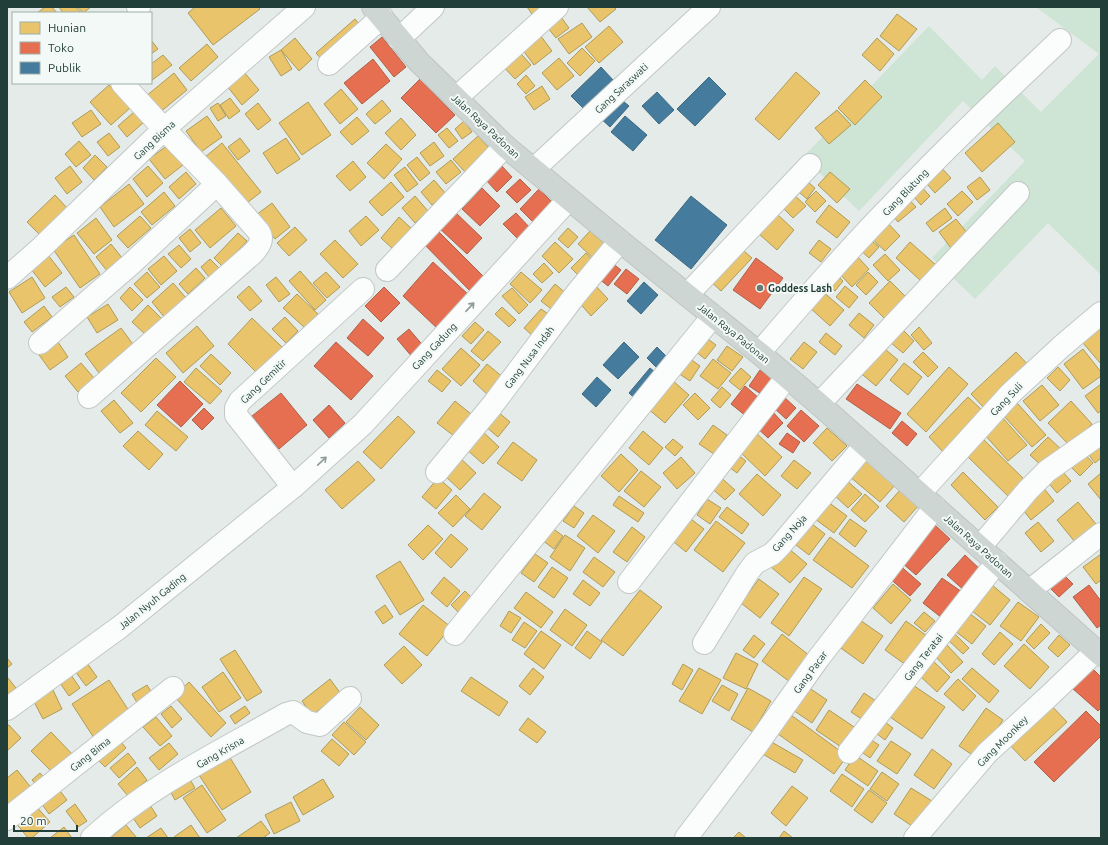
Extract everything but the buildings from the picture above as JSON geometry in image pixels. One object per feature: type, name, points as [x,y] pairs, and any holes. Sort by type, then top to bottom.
[{"type":"main road","name":"Jalan Raya Padonan","points":[[378,12],[399,39],[425,67],[505,146],[787,376],[1099,653]]},
{"type":"street","name":"Gang Bisma","points":[[7,278],[42,247],[164,130],[304,7]]},
{"type":"street","points":[[399,39],[433,7]]},
{"type":"street","points":[[456,98],[557,7]]},
{"type":"street","name":"Gang Saraswati","points":[[534,169],[708,7]]},
{"type":"street","points":[[329,64],[378,12]]},
{"type":"street","name":"Gang Blatung","points":[[759,353],[824,277],[892,204],[971,124],[1060,40]]},
{"type":"street","points":[[89,397],[252,254],[259,247],[261,235],[218,184],[164,130],[123,84]]},
{"type":"street","points":[[387,270],[505,146]]},
{"type":"street","points":[[687,295],[810,165]]},
{"type":"street","points":[[40,343],[131,264],[218,184]]},
{"type":"street","points":[[819,404],[1018,192]]},
{"type":"street","name":"Gang Gadung","points":[[293,487],[362,424],[569,199]]},
{"type":"street","name":"Gang Nusa Indah","points":[[437,472],[491,407],[576,294],[620,241]]},
{"type":"street","name":"Gang Gemitir","points":[[293,487],[236,415],[236,408],[240,401],[363,289]]},
{"type":"street","name":"Gang Suli","points":[[928,500],[1011,393],[1062,346],[1101,314]]},
{"type":"street","points":[[454,634],[713,316]]},
{"type":"street","points":[[629,582],[787,376]]},
{"type":"street","points":[[980,547],[1046,471],[1101,433]]},
{"type":"street","name":"Gang Noja","points":[[704,643],[748,572],[756,563],[772,554],[779,547],[865,445]]},
{"type":"street","name":"Jalan Nyuh Gading","points":[[7,709],[120,627],[293,487]]},
{"type":"street","name":"Gang Pacar","points":[[686,838],[759,742],[928,500]]},
{"type":"street","points":[[1029,591],[1101,534]]},
{"type":"street","name":"Gang Teratai","points":[[849,752],[997,562]]},
{"type":"street","name":"Gang Moonkey","points":[[915,838],[987,753],[1050,695],[1099,653]]},
{"type":"street","name":"Gang Bima","points":[[7,819],[173,688]]},
{"type":"street","name":"Gang Krisna","points":[[92,838],[138,801],[160,786],[286,714],[293,712],[307,722],[320,725],[350,698]]},
{"type":"green space","points":[[1036,7],[1101,7],[1101,275],[1048,223],[975,299],[932,258],[1025,161],[963,101],[859,211],[803,157],[929,26],[982,80],[995,66],[1041,112],[1099,54]]},
{"type":"place","name":"Goddess Lash","points":[[760,288]]}]
